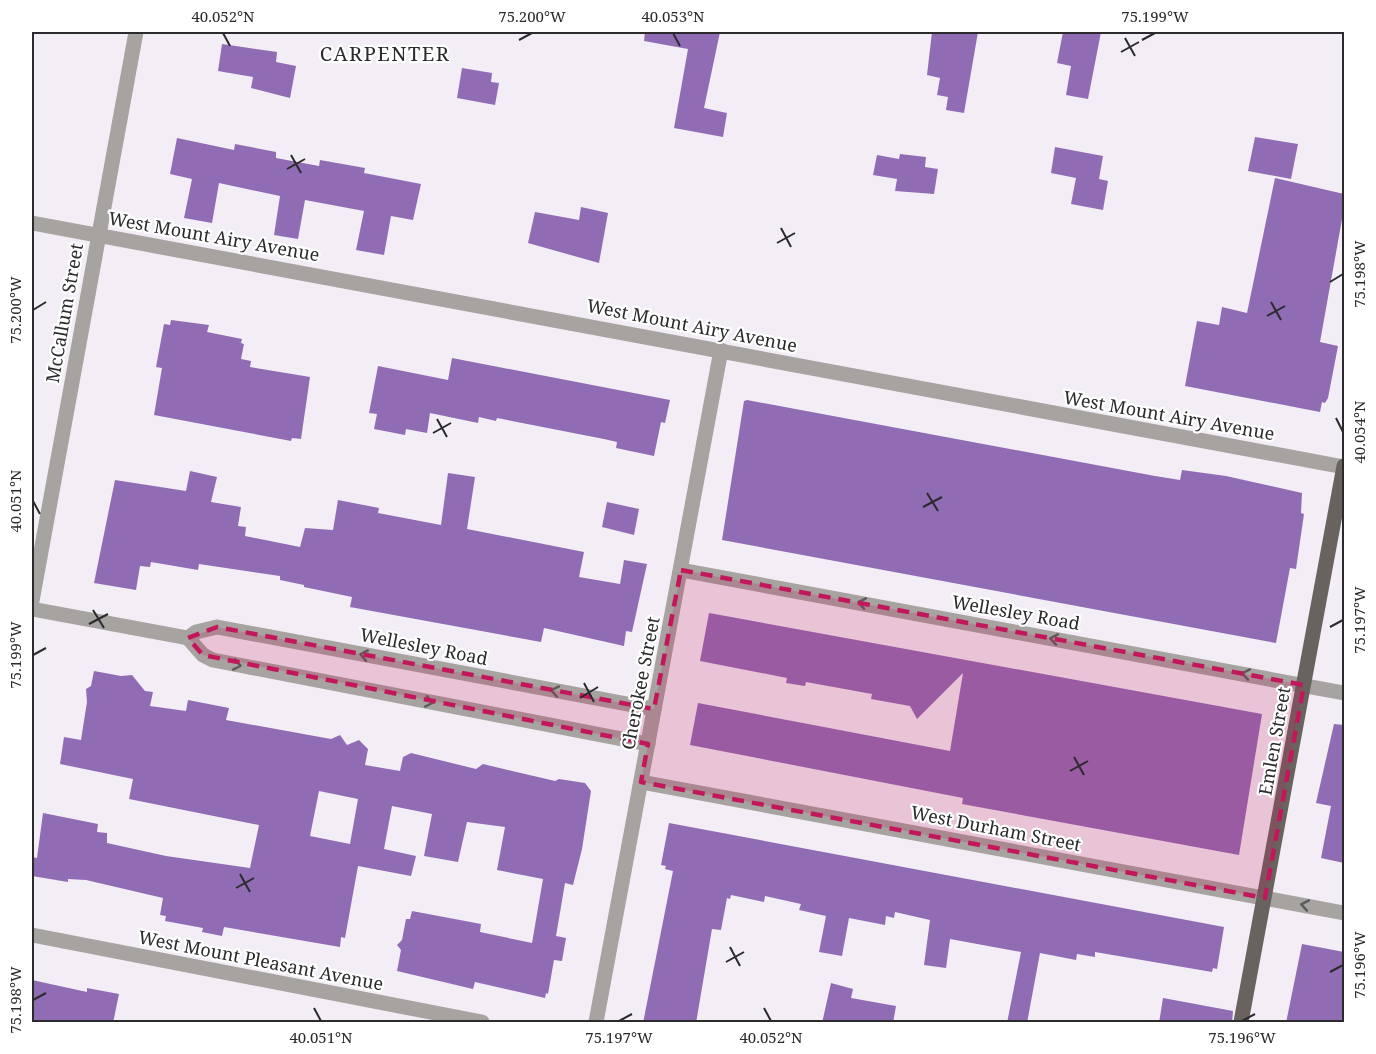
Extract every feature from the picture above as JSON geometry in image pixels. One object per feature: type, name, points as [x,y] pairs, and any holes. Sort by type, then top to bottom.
[{"type":"main road","name":"Emlen Street","points":[[1241,1023],[1344,466]]},
{"type":"street","name":"McCallum Street","points":[[32,601],[136,32]]},
{"type":"street","name":"West Mount Airy Avenue","points":[[32,223],[1344,466]]},
{"type":"street","name":"Cherokee Street","points":[[596,1023],[721,350]]},
{"type":"street","name":"Wellesley Road","points":[[681,570],[1344,693]]},
{"type":"street","points":[[32,609],[188,638],[203,655],[213,660],[648,744]]},
{"type":"street","name":"Wellesley Road","points":[[188,638],[196,632],[217,627],[654,709]]},
{"type":"street","name":"West Durham Street","points":[[641,782],[1344,913]]},
{"type":"street","name":"West Mount Pleasant Avenue","points":[[32,935],[482,1023]]},
{"type":"highlighted area","points":[[681,570],[1304,685],[1265,898],[641,782],[648,744],[203,655],[188,638],[217,627],[654,709]]},
{"type":"building","points":[[645,32],[720,32],[704,108],[727,113],[723,137],[674,128],[688,49],[644,41]]},
{"type":"building","points":[[932,32],[978,32],[964,113],[946,110],[948,97],[937,95],[940,78],[927,75]]},
{"type":"building","points":[[1063,32],[1101,32],[1088,99],[1066,95],[1071,66],[1057,63]]},
{"type":"building","points":[[222,44],[277,52],[276,62],[296,66],[290,98],[251,88],[253,77],[218,71]]},
{"type":"building","points":[[462,68],[492,73],[491,82],[499,83],[495,105],[457,98]]},
{"type":"building","points":[[1255,137],[1298,144],[1291,179],[1248,171]]},
{"type":"building","points":[[177,138],[234,150],[235,144],[276,152],[276,158],[319,166],[320,160],[365,168],[364,173],[421,184],[413,220],[391,216],[384,255],[356,250],[364,211],[305,200],[298,239],[274,235],[280,196],[219,183],[212,223],[184,218],[192,179],[170,174]]},
{"type":"building","points":[[1055,147],[1103,156],[1099,179],[1108,181],[1103,210],[1071,204],[1076,178],[1051,173]]},
{"type":"building","points":[[900,154],[926,157],[925,167],[938,169],[934,194],[895,191],[897,179],[873,175],[877,155],[899,159]]},
{"type":"building","points":[[1275,178],[1344,194],[1344,208],[1320,342],[1338,346],[1328,398],[1325,403],[1322,402],[1320,412],[1185,386],[1197,321],[1219,325],[1222,307],[1247,313]]},
{"type":"building","points":[[581,207],[608,213],[599,263],[528,243],[535,212],[579,220]]},
{"type":"building","points":[[171,320],[209,325],[207,332],[242,339],[241,343],[244,344],[241,359],[251,361],[250,367],[310,377],[301,439],[292,438],[291,441],[154,415],[162,368],[156,367],[164,324],[170,325]]},
{"type":"building","points":[[452,358],[670,400],[665,423],[661,422],[654,456],[616,448],[617,442],[497,418],[496,421],[479,417],[478,423],[430,413],[427,433],[406,429],[405,435],[374,429],[377,414],[369,413],[378,366],[448,380]]},
{"type":"building","points":[[744,401],[1155,476],[1180,480],[1182,470],[1226,476],[1302,493],[1301,513],[1304,514],[1296,569],[1290,568],[1276,643],[722,540]]},
{"type":"building","points":[[190,471],[217,477],[211,502],[241,507],[238,526],[246,527],[245,536],[300,547],[305,528],[333,530],[338,500],[379,508],[378,513],[441,525],[448,473],[475,477],[467,529],[584,552],[579,577],[620,584],[624,560],[647,564],[632,632],[626,631],[624,646],[544,628],[541,642],[350,607],[352,597],[280,580],[280,576],[199,564],[198,570],[151,562],[150,567],[140,566],[136,590],[94,583],[115,480],[186,491]]},
{"type":"building","points":[[607,502],[639,509],[634,535],[602,527]]},
{"type":"building","points":[[709,613],[1262,714],[1239,855],[962,804],[963,798],[690,745],[698,703],[950,751],[963,673],[917,719],[910,706],[871,699],[872,694],[806,682],[805,686],[786,683],[787,678],[700,661]]},
{"type":"building","points":[[94,671],[121,676],[132,675],[145,691],[153,692],[150,706],[186,711],[188,700],[229,708],[226,720],[331,739],[340,735],[347,745],[359,740],[368,749],[365,765],[400,771],[403,757],[411,753],[476,769],[483,764],[555,781],[559,779],[585,783],[591,791],[582,849],[573,885],[565,883],[556,936],[566,938],[562,961],[554,960],[548,994],[546,993],[545,998],[475,982],[473,989],[397,971],[401,950],[397,945],[402,940],[406,919],[410,919],[412,911],[481,924],[480,932],[532,943],[543,879],[497,870],[505,827],[467,822],[458,862],[424,856],[432,814],[392,806],[384,849],[416,856],[411,876],[358,866],[345,938],[341,937],[340,947],[224,927],[222,936],[202,932],[203,928],[165,921],[166,916],[160,915],[163,898],[86,880],[68,879],[68,882],[32,876],[32,857],[37,858],[43,813],[98,824],[97,832],[107,833],[107,843],[166,856],[250,868],[259,825],[129,799],[133,779],[60,764],[64,737],[81,740],[87,702],[86,689],[91,686]],"holes":[[[319,791],[358,799],[350,844],[310,836]]]},
{"type":"building","points":[[1334,724],[1344,725],[1344,863],[1321,858],[1331,806],[1316,803]]},
{"type":"building","points":[[669,823],[1224,927],[1217,969],[1213,968],[1212,972],[1095,952],[1095,957],[1077,954],[1076,960],[1040,953],[1027,1023],[1007,1023],[1021,952],[950,939],[946,968],[924,965],[930,920],[895,912],[894,918],[886,916],[885,925],[849,918],[842,956],[819,952],[826,916],[799,910],[801,904],[765,896],[764,902],[731,895],[730,899],[727,898],[721,930],[712,929],[696,1023],[643,1023],[673,871],[661,865]]},
{"type":"building","points":[[1302,944],[1344,952],[1344,1023],[1286,1023]]},
{"type":"building","points":[[32,980],[87,992],[87,988],[119,994],[113,1023],[32,1023]]},
{"type":"building","points":[[831,983],[853,989],[851,998],[896,1006],[893,1023],[822,1023]]},
{"type":"building","points":[[1163,998],[1233,1011],[1232,1023],[1159,1023]]},
{"type":"district","name":"CARPENTER","points":[[385,53]]}]
